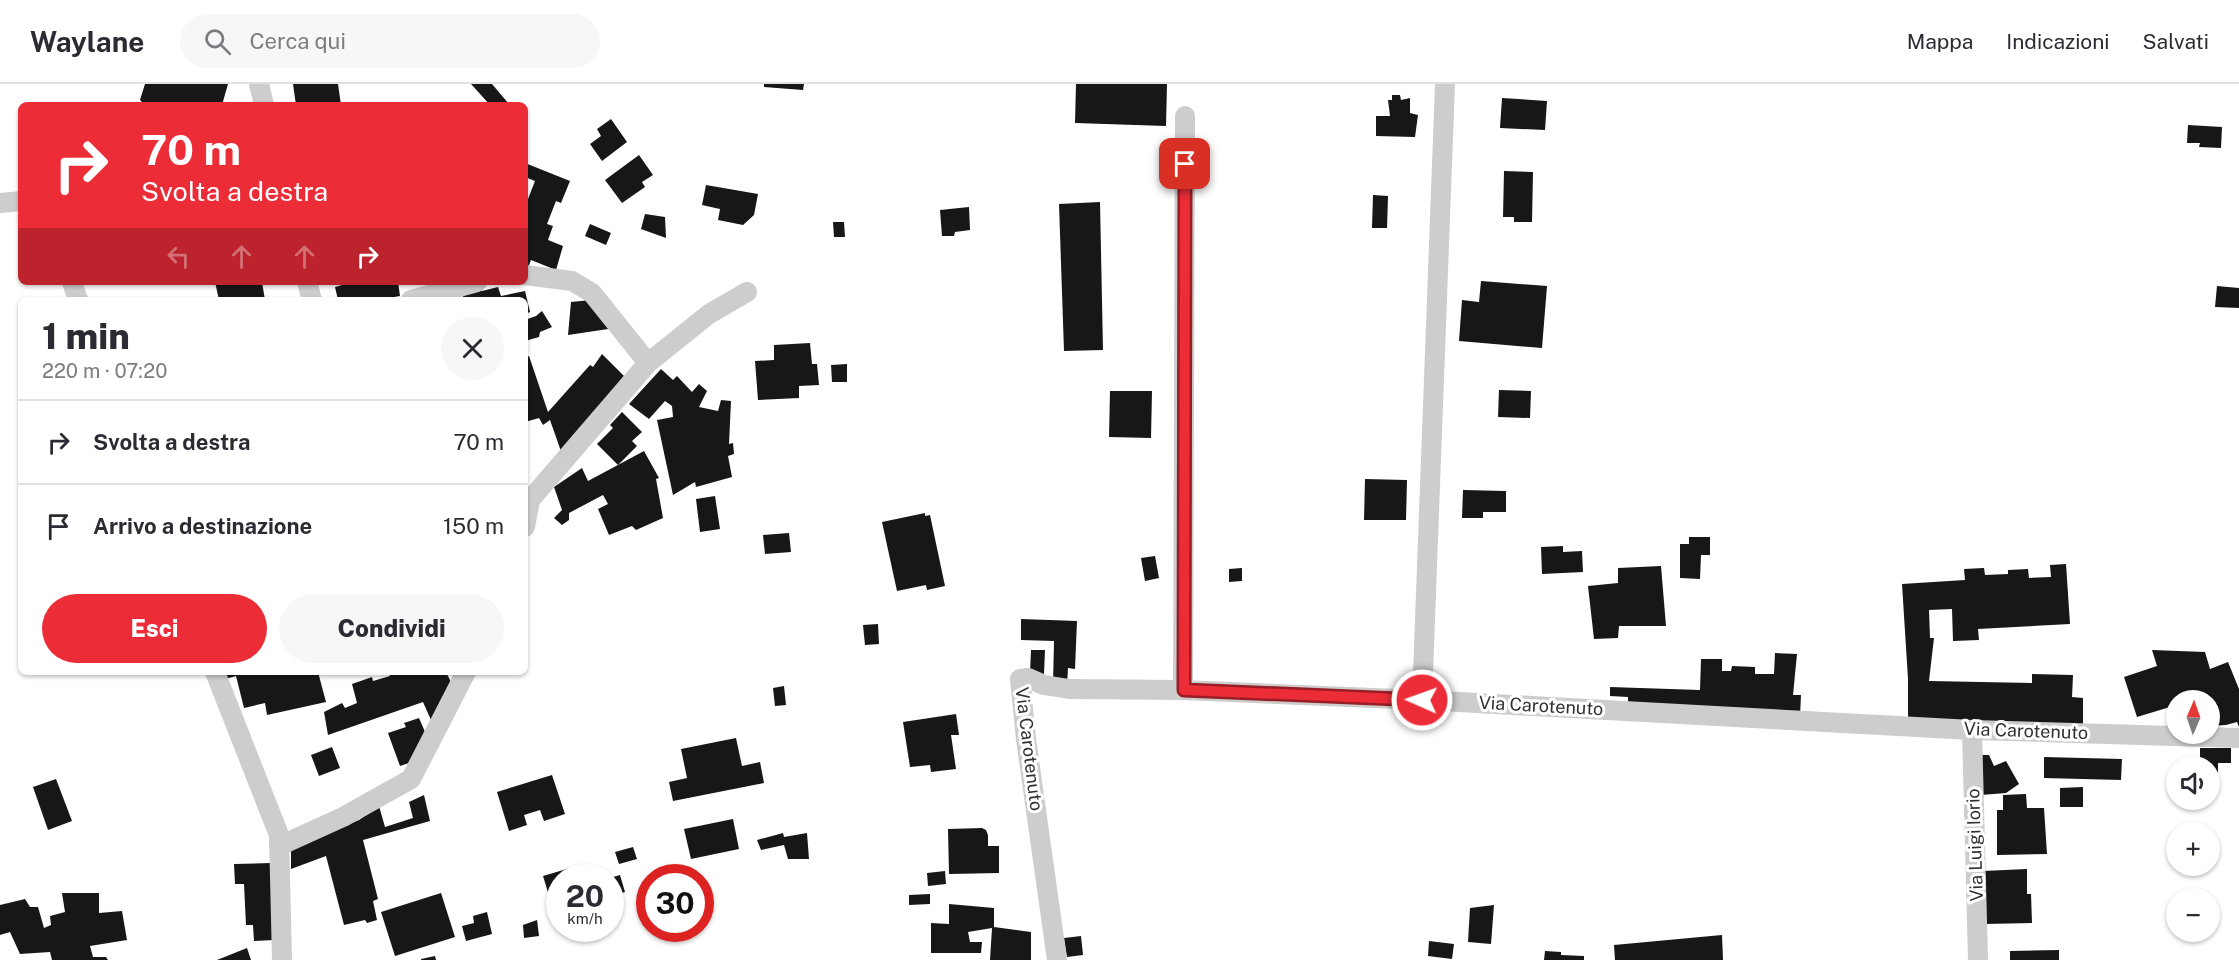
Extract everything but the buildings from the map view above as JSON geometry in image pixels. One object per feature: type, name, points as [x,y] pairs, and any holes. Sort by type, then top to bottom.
[{"type":"street","points":[[259,84],[263,102]]},
{"type":"street","points":[[1422,700],[1445,84]]},
{"type":"street","points":[[1184,690],[1185,116]]},
{"type":"street","points":[[0,203],[18,201]]},
{"type":"street","points":[[528,275],[572,281],[592,293],[648,363]]},
{"type":"street","points":[[422,297],[466,285]]},
{"type":"street","points":[[528,511],[530,500],[648,363],[709,314],[747,292]]},
{"type":"street","points":[[216,675],[279,835],[282,960]]},
{"type":"street","points":[[279,846],[343,817],[411,779],[464,675]]},
{"type":"street","name":"Via Carotenuto","points":[[1057,960],[1026,739],[1020,679],[1028,678],[1044,685],[1069,689],[1184,690],[1422,700],[1972,730],[2239,738]]},
{"type":"street","name":"Via Luigi Iorio","points":[[1972,730],[1978,960]]},
{"type":"route","points":[[1185,164],[1184,690],[1422,700]]}]
